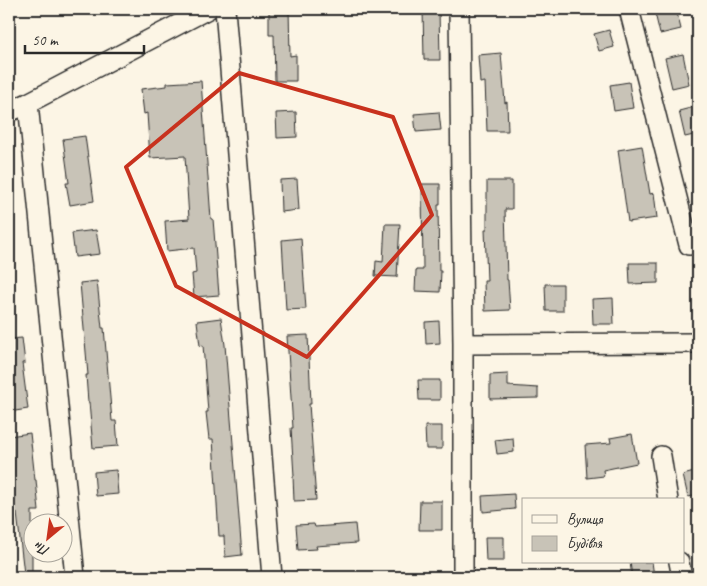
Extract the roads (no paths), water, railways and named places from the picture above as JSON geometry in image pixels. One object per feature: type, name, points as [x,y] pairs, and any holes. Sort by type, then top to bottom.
[{"type":"street","points":[[9,112],[208,9]]},
{"type":"street","points":[[225,9],[272,577]]},
{"type":"street","points":[[459,9],[463,344],[463,577]]},
{"type":"street","points":[[629,9],[689,245]]},
{"type":"street","points":[[28,103],[75,577]]},
{"type":"street","points":[[463,344],[698,343]]},
{"type":"street","points":[[661,456],[668,498]]},
{"type":"street","points":[[679,564],[682,577]]}]
